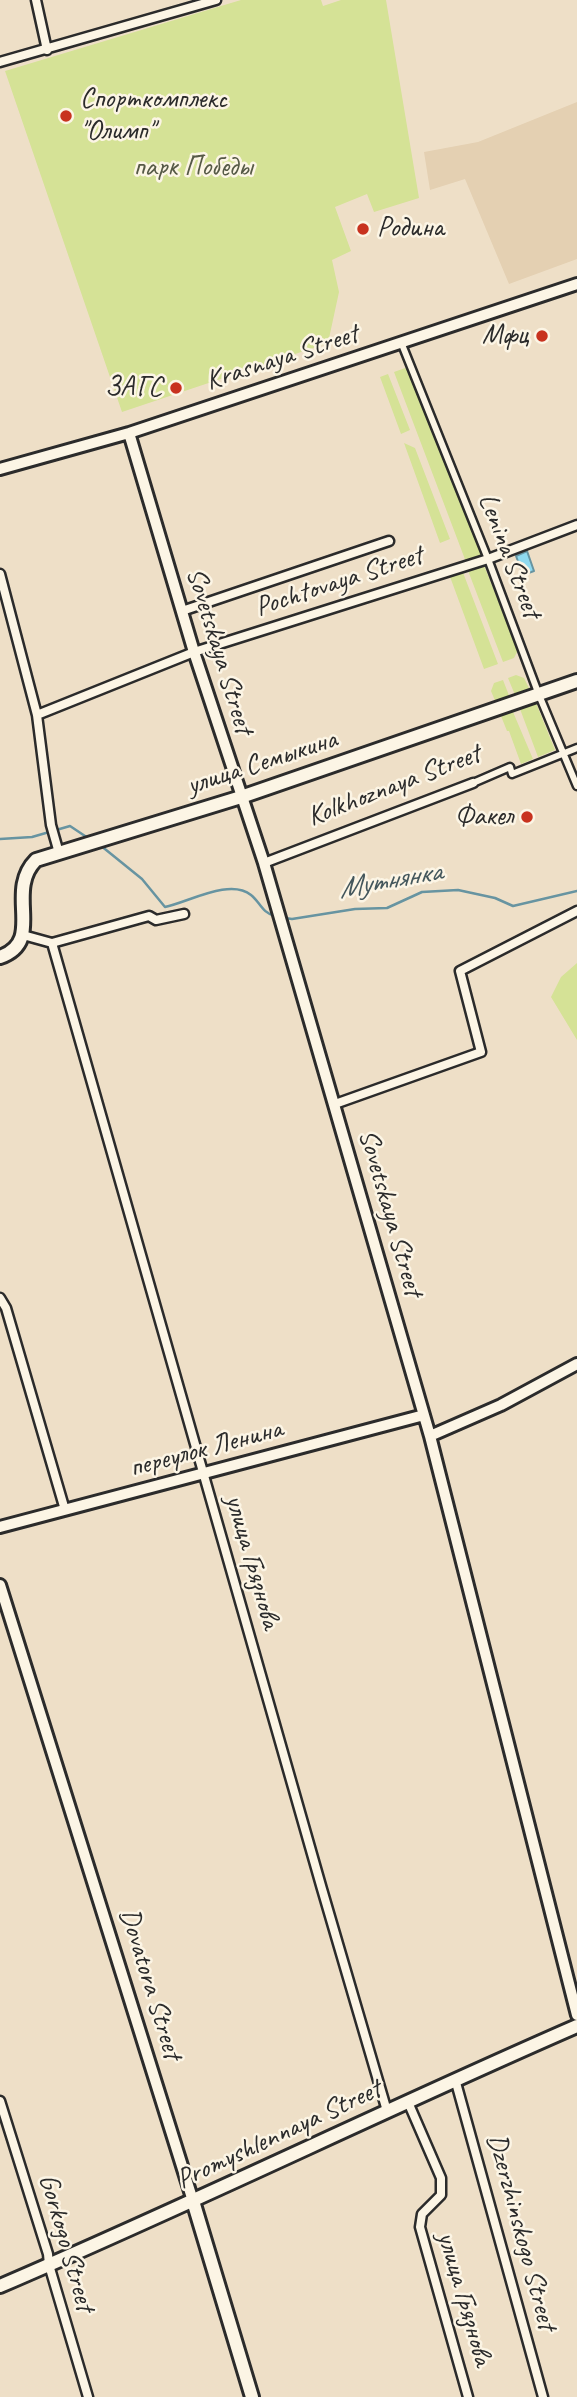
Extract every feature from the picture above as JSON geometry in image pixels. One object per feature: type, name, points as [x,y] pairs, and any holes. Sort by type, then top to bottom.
[{"type":"main road","name":"улица Семыкина","points":[[23,935],[23,877],[36,860],[241,797],[577,681]]},
{"type":"main road","points":[[0,957],[9,954],[19,945],[23,935]]},
{"type":"main road","name":"Promyshlennaya Street","points":[[0,2286],[577,2026]]},
{"type":"main road","name":"Dovatora Street","points":[[193,2201],[252,2397]]},
{"type":"street","points":[[36,0],[47,50]]},
{"type":"street","points":[[0,62],[216,0]]},
{"type":"street","name":"Krasnaya Street","points":[[0,469],[129,433],[577,284]]},
{"type":"street","name":"Lenina Street","points":[[401,342],[577,786]]},
{"type":"street","name":"Sovetskaya Street","points":[[129,433],[194,652],[264,863],[430,1436],[577,2015]]},
{"type":"street","name":"Pochtovaya Street","points":[[37,715],[194,652],[488,559],[577,525]]},
{"type":"street","points":[[182,611],[389,541]]},
{"type":"street","points":[[0,574],[37,715],[51,825],[59,853]]},
{"type":"street","name":"Kolkhoznaya Street","points":[[264,863],[510,767],[512,774],[577,747]]},
{"type":"street","points":[[335,1104],[481,1052],[460,971],[577,911]]},
{"type":"street","points":[[23,935],[52,943],[149,916],[156,920],[184,914]]},
{"type":"street","name":"улица Грязнова","points":[[52,943],[387,2111]]},
{"type":"street","points":[[0,1298],[6,1308],[65,1510]]},
{"type":"street","points":[[430,1436],[501,1405],[577,1364]]},
{"type":"street","name":"переулок Ленина","points":[[0,1527],[424,1415]]},
{"type":"street","name":"Dovatora Street","points":[[0,1585],[193,2201]]},
{"type":"street","name":"Dzerzhinskogo Street","points":[[455,2079],[543,2397]]},
{"type":"street","name":"Gorkogo Street","points":[[0,2101],[48,2254],[87,2397]]},
{"type":"street","name":"улица Грязнова","points":[[408,2102],[441,2178],[441,2194],[422,2214],[420,2227],[468,2397]]},
{"type":"shaded area","points":[[577,102],[577,259],[509,284],[465,179],[430,190],[424,152],[478,142]]},
{"type":"green space","name":"парк Победы","points":[[241,0],[321,0],[323,6],[341,0],[386,0],[419,198],[374,212],[367,194],[335,207],[351,251],[332,260],[339,292],[328,343],[122,412],[5,71]]},
{"type":"green space","points":[[408,367],[483,555],[466,562],[394,372]]},
{"type":"green space","points":[[388,374],[410,430],[401,434],[380,377]]},
{"type":"green space","points":[[404,443],[415,448],[450,539],[440,543]]},
{"type":"green space","points":[[483,563],[518,650],[514,658],[503,662],[467,568]]},
{"type":"green space","points":[[462,570],[498,664],[484,669],[449,574]]},
{"type":"green space","points":[[516,675],[524,678],[530,690],[515,695],[508,678]]},
{"type":"green space","points":[[503,680],[510,698],[496,703],[491,691],[494,683]]},
{"type":"green space","points":[[536,703],[555,750],[538,757],[520,709]]},
{"type":"green space","points":[[513,712],[533,759],[521,764],[501,716]]},
{"type":"green space","points":[[577,963],[577,1040],[551,997],[561,977]]},
{"type":"water","points":[[527,551],[534,571],[523,575],[516,556]]},
{"type":"waterway","name":"Мутнянка","points":[[0,839],[32,837],[70,826],[88,838]]},
{"type":"waterway","name":"Мутнянка","points":[[100,845],[142,879],[165,907],[209,893],[232,889],[251,895],[264,910],[275,916]]},
{"type":"waterway","name":"Мутнянка","points":[[285,918],[355,909],[387,908],[422,892],[458,890],[495,898],[513,906],[577,891]]},
{"type":"place","name":"Спорткомплекс \"Олимп\"","points":[[66,116]]},
{"type":"place","name":"Родина","points":[[363,229]]},
{"type":"place","name":"Мфц","points":[[542,336]]},
{"type":"place","name":"ЗАГС","points":[[176,388]]},
{"type":"place","name":"Факел","points":[[527,817]]}]
